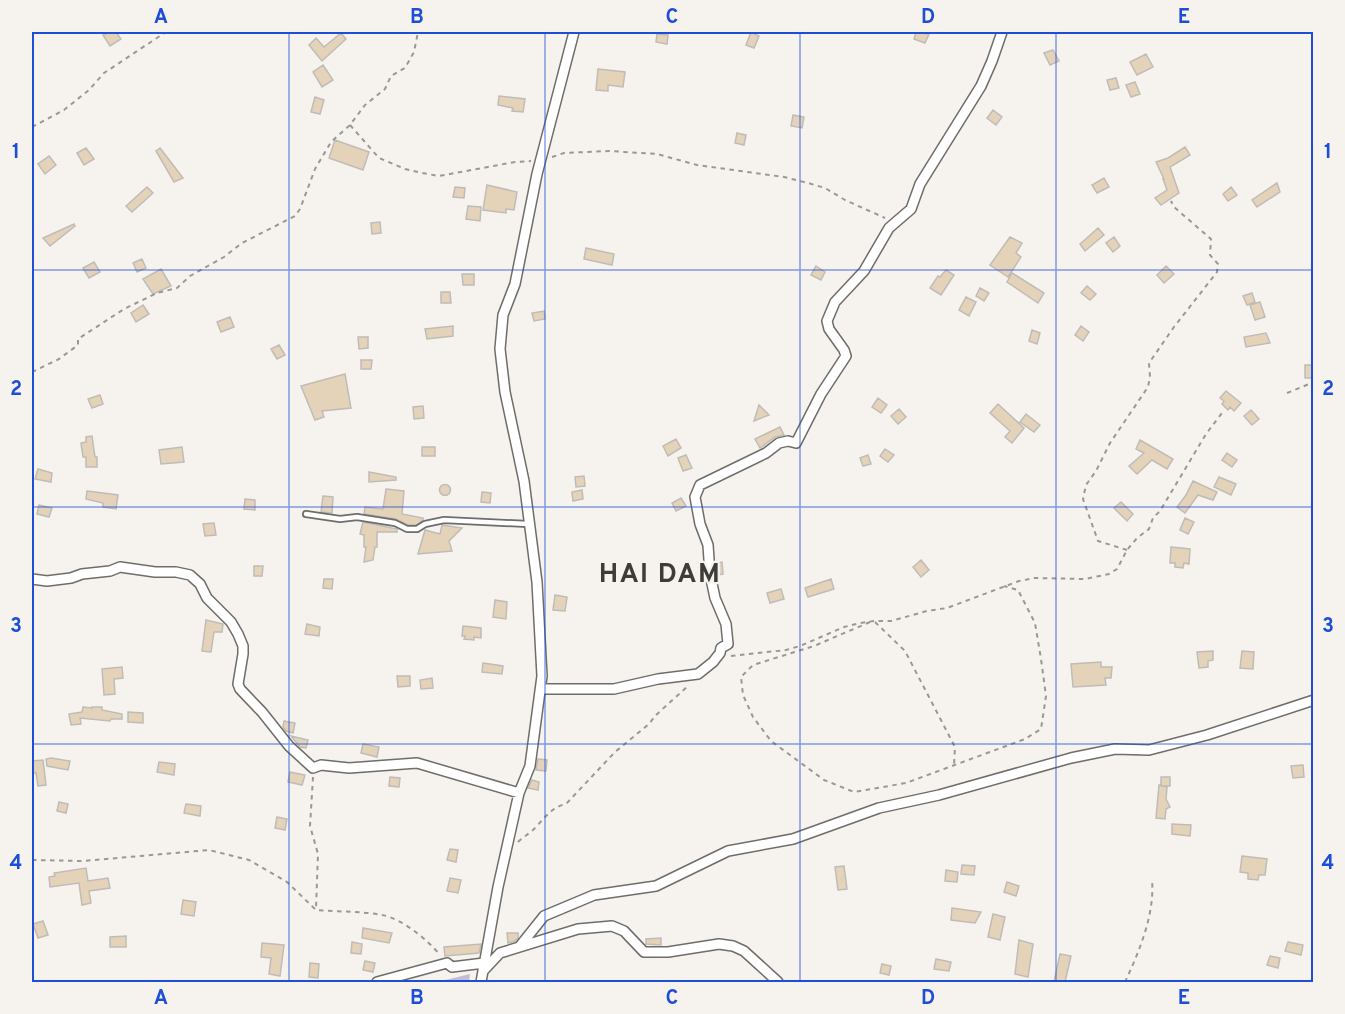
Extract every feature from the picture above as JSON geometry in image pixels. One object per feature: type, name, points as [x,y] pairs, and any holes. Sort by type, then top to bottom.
[{"type":"street","points":[[480,982],[519,794],[530,766],[542,676],[537,582],[524,481],[505,392],[500,349],[503,315],[515,284],[537,174],[574,32]]},
{"type":"street","points":[[541,689],[614,689],[658,679],[698,674],[713,662],[721,648],[728,644],[726,624],[715,598],[710,574],[708,545],[700,524],[695,497],[700,485],[766,453],[779,443],[788,441],[796,444],[821,394],[846,356],[829,329],[827,321],[835,302],[864,271],[894,223],[911,209],[920,184],[981,86],[1002,32]]},
{"type":"street","points":[[32,579],[47,581],[70,578],[120,567],[190,575],[200,584],[207,598],[231,622],[238,634],[243,646],[238,684],[240,689],[289,746],[313,768],[321,765],[349,768],[417,763],[519,794]]},
{"type":"street","points":[[520,946],[544,916],[594,895],[656,886],[728,850],[793,839],[879,808],[939,795],[1071,758],[1116,750],[1149,750],[1314,700]]},
{"type":"street","points":[[377,982],[447,963],[452,966],[483,967],[500,953],[520,946],[578,928],[612,926],[624,931],[644,952],[668,952],[719,944],[733,946],[749,955],[778,982]]},
{"type":"lane","points":[[306,514],[340,519],[357,517],[395,523],[407,529],[417,529],[425,524],[444,520],[528,524]]},
{"type":"path","points":[[32,127],[64,110],[89,90],[104,73],[166,32]]},
{"type":"path","points":[[32,372],[70,352],[78,345],[78,339],[84,334],[105,323],[124,309],[157,293],[177,288],[190,276],[224,257],[242,243],[293,217],[300,209],[311,177],[331,142],[350,125],[365,105],[385,89],[391,76],[405,68],[414,52],[418,32]]},
{"type":"path","points":[[350,125],[379,158],[422,174],[439,176],[531,160],[537,174]]},
{"type":"path","points":[[541,161],[564,153],[622,151],[657,154],[697,165],[777,176],[808,183],[825,188],[894,223]]},
{"type":"path","points":[[1127,550],[1098,541],[1083,499],[1086,485],[1110,443],[1148,387],[1149,363],[1217,272],[1218,264],[1210,255],[1211,239],[1174,207],[1171,201]]},
{"type":"path","points":[[1287,393],[1314,382]]},
{"type":"path","points":[[713,662],[722,657],[748,652],[774,651],[800,646],[844,627],[874,621],[891,621],[947,608],[1003,586],[1035,578],[1101,577],[1117,569],[1127,550],[1149,529],[1153,518],[1163,506],[1206,434],[1222,413]]},
{"type":"path","points":[[874,621],[814,646],[753,666],[741,677],[743,695],[753,717],[771,741],[824,780],[854,792],[906,783],[1025,739],[1041,729],[1046,696],[1035,623],[1018,590],[1003,586]]},
{"type":"path","points":[[874,621],[905,651],[955,747],[954,765]]},
{"type":"path","points":[[506,851],[532,831],[546,815],[560,805],[566,804],[615,752],[695,682]]},
{"type":"path","points":[[313,768],[310,826],[318,854],[316,910]]},
{"type":"path","points":[[32,860],[83,861],[209,850],[249,860],[287,882],[316,910],[384,915],[406,926],[430,943],[447,963]]},
{"type":"path","points":[[1125,982],[1146,925],[1153,896],[1152,880]]},
{"type":"shaded area","points":[[470,974],[469,982],[437,982]]},
{"type":"building","points":[[116,32],[121,39],[110,46],[103,35]]},
{"type":"building","points":[[751,32],[759,36],[754,48],[746,45]]},
{"type":"building","points":[[916,32],[929,34],[925,43],[914,39]]},
{"type":"building","points":[[341,33],[346,39],[322,61],[309,45],[316,38],[324,47]]},
{"type":"building","points":[[657,34],[668,35],[667,44],[656,42]]},
{"type":"building","points":[[1053,50],[1059,61],[1050,65],[1044,53]]},
{"type":"building","points":[[1146,54],[1153,67],[1137,75],[1130,62]]},
{"type":"building","points":[[323,65],[333,80],[322,87],[313,72]]},
{"type":"building","points":[[598,69],[625,72],[623,87],[608,85],[608,91],[596,90]]},
{"type":"building","points":[[1116,78],[1119,88],[1110,90],[1107,80]]},
{"type":"building","points":[[1135,82],[1140,94],[1131,97],[1126,85]]},
{"type":"building","points":[[499,96],[525,99],[523,112],[512,111],[513,108],[498,105]]},
{"type":"building","points":[[315,97],[324,100],[320,114],[311,112]]},
{"type":"building","points":[[993,110],[1002,117],[996,125],[987,118]]},
{"type":"building","points":[[793,115],[804,117],[802,128],[791,126]]},
{"type":"building","points":[[737,133],[746,135],[744,145],[735,143]]},
{"type":"building","points":[[335,140],[369,152],[363,170],[329,158]]},
{"type":"building","points":[[1185,147],[1190,155],[1170,167],[1179,193],[1161,205],[1155,198],[1167,190],[1156,162],[1168,158]]},
{"type":"building","points":[[86,148],[94,159],[84,165],[77,153]]},
{"type":"building","points":[[160,148],[183,178],[174,182],[156,151]]},
{"type":"building","points":[[49,156],[56,165],[45,174],[38,164]]},
{"type":"building","points":[[1104,178],[1109,187],[1097,193],[1092,185]]},
{"type":"building","points":[[1277,183],[1280,192],[1257,207],[1252,200]]},
{"type":"building","points":[[487,185],[517,192],[514,210],[506,209],[506,213],[483,210]]},
{"type":"building","points":[[147,187],[153,193],[132,212],[126,206]]},
{"type":"building","points":[[455,187],[465,188],[464,198],[453,197]]},
{"type":"building","points":[[1231,187],[1237,195],[1228,201],[1223,194]]},
{"type":"building","points":[[468,206],[481,207],[480,221],[466,219]]},
{"type":"building","points":[[380,222],[381,233],[372,234],[371,223]]},
{"type":"building","points":[[74,224],[75,226],[50,246],[43,238]]},
{"type":"building","points":[[1098,228],[1104,235],[1085,251],[1080,244]]},
{"type":"building","points":[[1010,237],[1022,243],[1016,253],[1021,257],[1008,277],[990,265]]},
{"type":"building","points":[[1114,237],[1120,246],[1113,252],[1106,243]]},
{"type":"building","points":[[586,248],[614,254],[612,265],[584,259]]},
{"type":"building","points":[[142,259],[146,268],[137,272],[133,263]]},
{"type":"building","points":[[94,262],[100,272],[89,278],[83,268]]},
{"type":"building","points":[[816,266],[825,272],[821,280],[811,275]]},
{"type":"building","points":[[1166,266],[1174,274],[1164,283],[1157,275]]},
{"type":"building","points":[[161,269],[171,286],[153,294],[143,279]]},
{"type":"building","points":[[946,270],[954,275],[941,295],[930,288],[938,276],[940,277]]},
{"type":"building","points":[[1012,273],[1044,293],[1038,303],[1007,282]]},
{"type":"building","points":[[462,274],[474,274],[474,285],[463,285]]},
{"type":"building","points":[[1087,286],[1096,294],[1090,300],[1081,293]]},
{"type":"building","points":[[980,288],[989,293],[984,301],[976,296]]},
{"type":"building","points":[[441,292],[450,292],[451,303],[441,303]]},
{"type":"building","points":[[1252,293],[1255,302],[1247,305],[1243,296]]},
{"type":"building","points":[[966,297],[976,302],[969,316],[959,310]]},
{"type":"building","points":[[1260,302],[1265,317],[1255,320],[1250,305]]},
{"type":"building","points":[[143,305],[149,314],[136,322],[131,313]]},
{"type":"building","points":[[544,311],[545,319],[534,321],[532,313]]},
{"type":"building","points":[[230,317],[234,327],[221,332],[217,322]]},
{"type":"building","points":[[453,326],[453,336],[427,339],[425,329]]},
{"type":"building","points":[[1081,326],[1089,332],[1083,341],[1075,335]]},
{"type":"building","points":[[1032,330],[1040,333],[1037,344],[1029,341]]},
{"type":"building","points":[[1266,333],[1270,343],[1246,347],[1244,337]]},
{"type":"building","points":[[358,337],[368,337],[368,348],[359,349]]},
{"type":"building","points":[[279,345],[285,355],[277,359],[271,349]]},
{"type":"building","points":[[361,360],[372,360],[371,369],[361,369]]},
{"type":"building","points":[[1305,365],[1314,365],[1314,378],[1305,378]]},
{"type":"building","points":[[345,374],[351,408],[322,411],[324,417],[315,420],[301,386]]},
{"type":"building","points":[[1226,391],[1241,403],[1234,411],[1230,407],[1228,410],[1222,404],[1224,401],[1220,398]]},
{"type":"building","points":[[100,395],[103,404],[92,408],[88,399]]},
{"type":"building","points":[[878,398],[887,405],[881,413],[872,407]]},
{"type":"building","points":[[998,404],[1024,428],[1012,443],[1005,437],[1010,431],[990,413]]},
{"type":"building","points":[[759,405],[769,415],[754,421]]},
{"type":"building","points":[[423,406],[424,418],[414,419],[413,407]]},
{"type":"building","points":[[899,409],[906,417],[898,424],[891,416]]},
{"type":"building","points":[[1251,410],[1259,419],[1252,425],[1244,416]]},
{"type":"building","points":[[1026,414],[1040,425],[1034,432],[1020,422]]},
{"type":"building","points":[[780,427],[784,435],[775,437],[760,448],[755,439]]},
{"type":"building","points":[[92,436],[97,467],[86,467],[86,457],[83,457],[81,443],[86,442],[86,437]]},
{"type":"building","points":[[676,439],[681,448],[668,456],[663,446]]},
{"type":"building","points":[[1140,440],[1173,459],[1167,469],[1152,460],[1137,474],[1129,466],[1144,453],[1136,449]]},
{"type":"building","points":[[182,447],[184,462],[161,464],[159,450]]},
{"type":"building","points":[[422,447],[435,447],[435,456],[422,456]]},
{"type":"building","points":[[885,449],[894,455],[888,462],[880,456]]},
{"type":"building","points":[[1227,453],[1237,460],[1232,467],[1222,460]]},
{"type":"building","points":[[686,455],[692,468],[683,471],[678,458]]},
{"type":"building","points":[[868,455],[871,464],[863,466],[860,458]]},
{"type":"building","points":[[38,469],[52,473],[51,482],[35,479]]},
{"type":"building","points":[[369,472],[396,477],[396,480],[369,482]]},
{"type":"building","points":[[584,476],[585,486],[576,487],[575,477]]},
{"type":"building","points":[[1219,477],[1236,484],[1231,495],[1214,487]]},
{"type":"building","points":[[1193,481],[1217,492],[1213,500],[1198,495],[1185,513],[1177,507]]},
{"type":"building","points":[[445,485],[449,486],[449,494],[445,495],[441,494],[440,490],[441,486]]},
{"type":"building","points":[[386,489],[404,491],[402,514],[423,518],[423,520],[416,525],[408,525],[396,519],[364,514],[365,507],[383,509]]},
{"type":"building","points":[[582,490],[583,499],[573,501],[572,492]]},
{"type":"building","points":[[87,491],[118,495],[116,509],[103,507],[103,503],[86,499]]},
{"type":"building","points":[[482,492],[491,493],[490,503],[481,502]]},
{"type":"building","points":[[323,496],[333,497],[332,513],[321,512]]},
{"type":"building","points":[[681,498],[686,506],[676,511],[672,503]]},
{"type":"building","points":[[245,499],[255,500],[255,510],[244,509]]},
{"type":"building","points":[[1121,502],[1133,514],[1127,521],[1114,508]]},
{"type":"building","points":[[39,505],[52,508],[49,517],[37,514]]},
{"type":"building","points":[[1185,518],[1194,522],[1188,534],[1180,530]]},
{"type":"building","points":[[363,522],[397,529],[397,532],[377,532],[377,547],[375,547],[373,560],[364,562],[366,547],[364,547],[364,535],[360,534]]},
{"type":"building","points":[[214,523],[216,535],[205,536],[203,524]]},
{"type":"building","points":[[442,525],[462,528],[449,541],[452,551],[418,554],[425,530],[440,534]]},
{"type":"building","points":[[1171,547],[1190,549],[1189,564],[1184,563],[1183,568],[1175,567],[1175,563],[1170,563]]},
{"type":"building","points":[[921,560],[929,570],[921,577],[913,567]]},
{"type":"building","points":[[722,562],[723,574],[717,575],[716,563]]},
{"type":"building","points":[[254,566],[263,566],[262,576],[254,576]]},
{"type":"building","points":[[324,579],[333,579],[332,589],[323,588]]},
{"type":"building","points":[[831,579],[834,589],[808,597],[805,588]]},
{"type":"building","points":[[781,589],[784,599],[770,603],[767,593]]},
{"type":"building","points":[[555,595],[567,597],[565,611],[553,610]]},
{"type":"building","points":[[495,600],[507,602],[506,619],[493,617]]},
{"type":"building","points":[[206,620],[223,624],[222,632],[214,632],[211,652],[202,651]]},
{"type":"building","points":[[307,624],[320,627],[319,636],[305,634]]},
{"type":"building","points":[[463,626],[481,628],[481,638],[464,639]]},
{"type":"building","points":[[1213,651],[1213,660],[1208,661],[1208,667],[1199,668],[1197,652]]},
{"type":"building","points":[[1242,651],[1254,652],[1253,669],[1240,668]]},
{"type":"building","points":[[1101,662],[1101,667],[1112,667],[1111,678],[1105,678],[1106,685],[1073,687],[1071,664]]},
{"type":"building","points":[[483,663],[503,666],[502,674],[482,672]]},
{"type":"building","points":[[122,667],[123,678],[114,679],[115,694],[104,695],[102,669]]},
{"type":"building","points":[[397,676],[410,676],[410,686],[398,687]]},
{"type":"building","points":[[432,678],[433,688],[421,689],[420,680]]},
{"type":"building","points":[[83,707],[102,707],[102,710],[122,714],[122,719],[111,719],[110,721],[80,718],[81,724],[71,725],[69,714],[82,712]]},
{"type":"building","points":[[128,712],[143,713],[143,723],[128,722]]},
{"type":"building","points":[[284,721],[295,723],[293,733],[286,731],[283,727]]},
{"type":"building","points":[[291,736],[308,740],[306,748],[300,747]]},
{"type":"building","points":[[363,744],[379,747],[377,757],[361,753]]},
{"type":"building","points":[[46,759],[70,761],[68,770],[47,766]]},
{"type":"building","points":[[538,759],[547,760],[546,771],[536,770]]},
{"type":"building","points":[[43,760],[46,785],[38,786],[36,773],[32,773],[32,761]]},
{"type":"building","points":[[159,762],[175,764],[174,775],[157,772]]},
{"type":"building","points":[[1303,765],[1304,777],[1293,778],[1291,766]]},
{"type":"building","points":[[290,772],[305,775],[302,785],[288,782]]},
{"type":"building","points":[[390,777],[400,778],[399,787],[389,786]]},
{"type":"building","points":[[1161,777],[1170,777],[1170,786],[1161,786]]},
{"type":"building","points":[[532,780],[539,782],[538,790],[528,788]]},
{"type":"building","points":[[1159,785],[1167,787],[1166,799],[1170,807],[1166,809],[1165,819],[1156,818]]},
{"type":"building","points":[[59,802],[68,804],[66,813],[57,811]]},
{"type":"building","points":[[186,804],[201,806],[200,816],[184,813]]},
{"type":"building","points":[[277,817],[287,819],[285,830],[275,828]]},
{"type":"building","points":[[1172,824],[1191,825],[1190,836],[1172,834]]},
{"type":"building","points":[[450,849],[458,850],[456,862],[447,860]]},
{"type":"building","points":[[1242,856],[1267,859],[1265,875],[1259,875],[1258,880],[1248,879],[1248,873],[1240,872]]},
{"type":"building","points":[[962,865],[975,866],[974,875],[961,874]]},
{"type":"building","points":[[844,866],[847,889],[838,890],[835,867]]},
{"type":"building","points":[[86,868],[88,881],[108,878],[110,888],[89,891],[91,903],[82,905],[79,883],[50,887],[49,877],[55,876],[54,873]]},
{"type":"building","points":[[946,870],[958,872],[957,882],[945,881]]},
{"type":"building","points":[[450,878],[461,880],[458,893],[447,891]]},
{"type":"building","points":[[1007,882],[1019,886],[1016,896],[1004,892]]},
{"type":"building","points":[[183,900],[196,902],[194,916],[181,914]]},
{"type":"building","points":[[952,908],[981,912],[975,923],[951,920]]},
{"type":"building","points":[[993,914],[1005,917],[1000,940],[988,937]]},
{"type":"building","points":[[43,921],[48,935],[38,938],[33,924]]},
{"type":"building","points":[[363,928],[392,933],[389,943],[362,938]]},
{"type":"building","points":[[507,933],[518,933],[518,938],[508,943]]},
{"type":"building","points":[[126,936],[126,947],[110,947],[110,937]]},
{"type":"building","points":[[661,938],[661,945],[646,944],[646,939]]},
{"type":"building","points":[[1019,940],[1033,944],[1028,977],[1015,974]]},
{"type":"building","points":[[352,942],[362,944],[361,954],[351,953]]},
{"type":"building","points":[[1288,942],[1303,945],[1301,955],[1285,951]]},
{"type":"building","points":[[262,943],[284,945],[280,976],[269,974],[271,958],[261,957]]},
{"type":"building","points":[[481,944],[479,953],[445,956],[444,947]]},
{"type":"building","points":[[1060,954],[1071,956],[1065,982],[1054,982]]},
{"type":"building","points":[[1270,956],[1280,958],[1278,968],[1267,965]]},
{"type":"building","points":[[936,959],[951,962],[949,971],[934,969]]},
{"type":"building","points":[[365,961],[375,963],[373,972],[363,970]]},
{"type":"building","points":[[310,963],[319,964],[318,978],[309,977]]},
{"type":"building","points":[[882,964],[891,966],[889,975],[880,973]]},
{"type":"district","name":"HAI DAM","points":[[660,575]]}]
